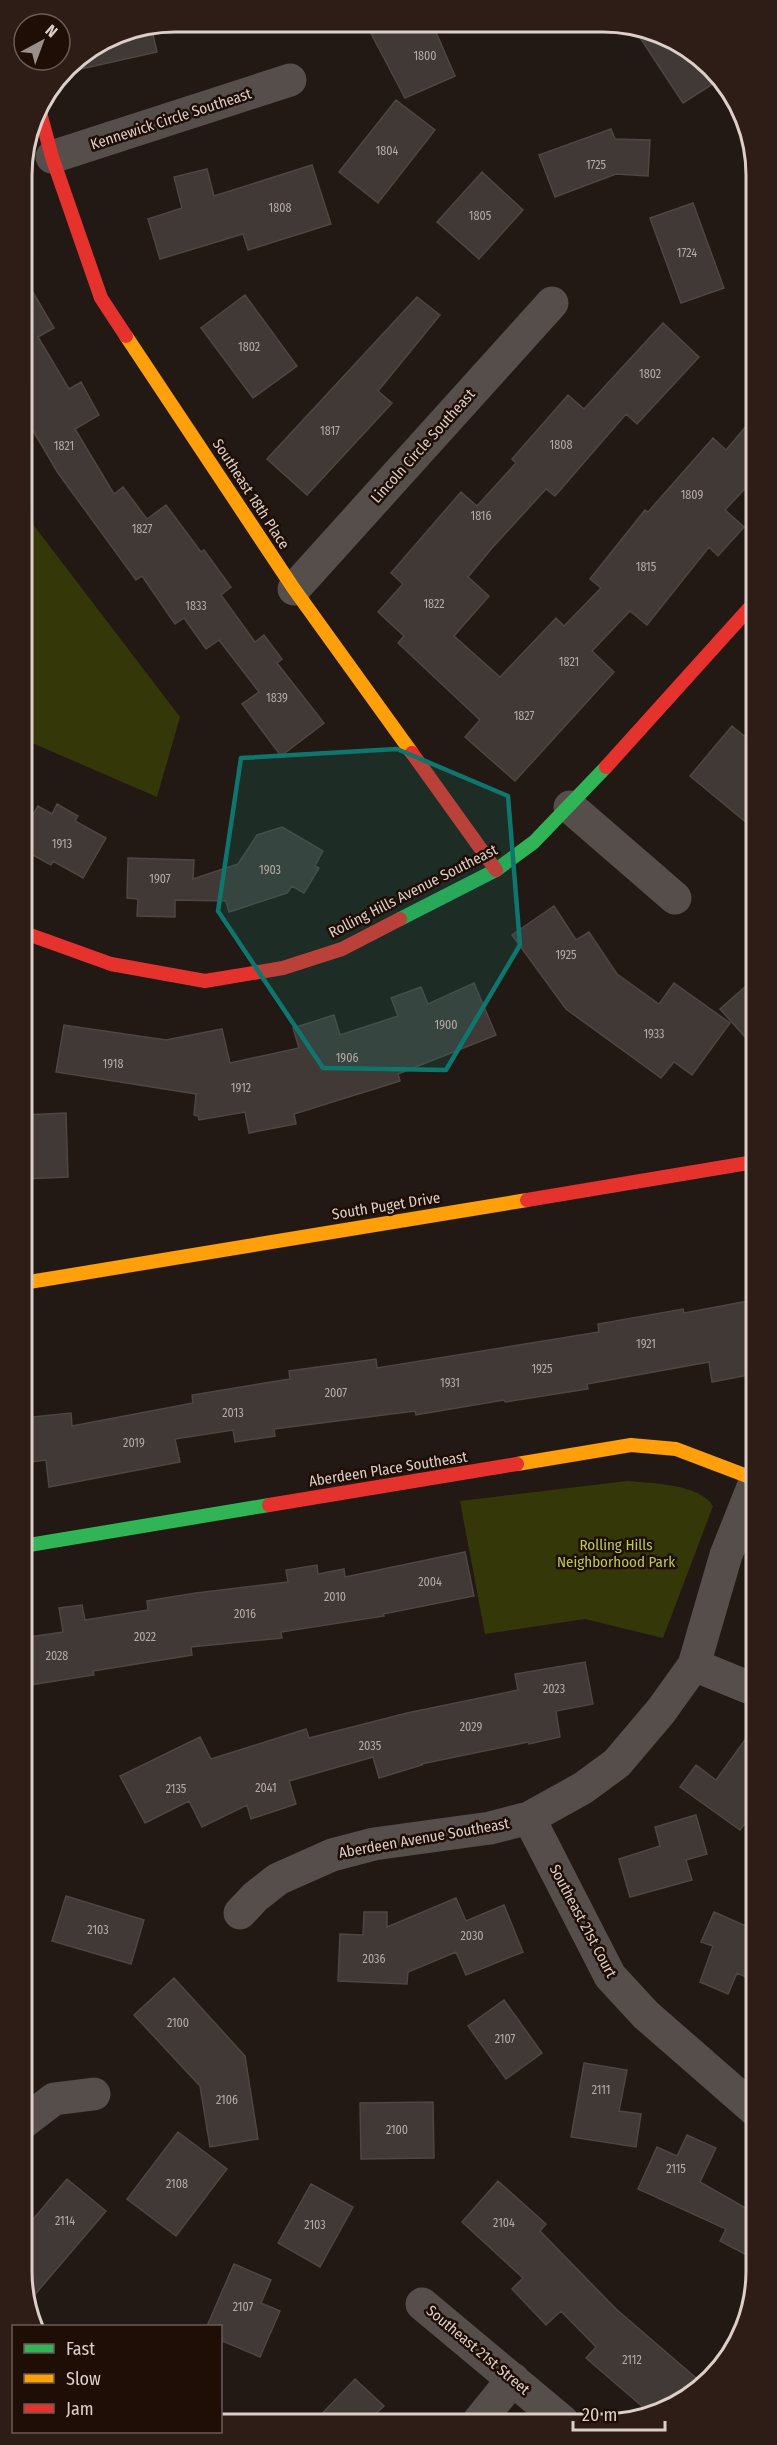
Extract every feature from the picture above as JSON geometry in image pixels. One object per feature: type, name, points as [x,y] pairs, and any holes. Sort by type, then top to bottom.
[{"type":"street","name":"Kennewick Circle Southeast","points":[[52,158],[290,80]]},
{"type":"street","name":"Southeast 18th Place","points":[[42,120],[52,158],[101,298],[294,589],[496,870]]},
{"type":"street","name":"Lincoln Circle Southeast","points":[[294,589],[552,303]]},
{"type":"street","name":"Rolling Hills Avenue Southeast","points":[[32,939],[111,964],[205,981],[283,968],[342,948],[496,870],[534,842],[570,807],[746,612]]},
{"type":"street","points":[[570,807],[675,898]]},
{"type":"street","name":"South Puget Drive","points":[[32,1282],[746,1163]]},
{"type":"street","name":"Aberdeen Place Southeast","points":[[32,1545],[631,1445],[676,1449],[745,1476]]},
{"type":"street","name":"Aberdeen Avenue Southeast","points":[[240,1914],[255,1897],[278,1879],[332,1855],[374,1844],[489,1828],[529,1818],[583,1788],[616,1763],[661,1711],[694,1665],[726,1555],[745,1505]]},
{"type":"street","points":[[694,1665],[745,1686]]},
{"type":"street","name":"Southeast 21st Court","points":[[529,1818],[610,1976],[646,2015],[745,2101]]},
{"type":"street","points":[[32,2116],[54,2099],[94,2094]]},
{"type":"street","name":"Southeast 21st Street","points":[[422,2304],[554,2414]]},
{"type":"street","points":[[485,2414],[513,2379]]},
{"type":"highlighted area","points":[[397,749],[508,796],[520,945],[446,1070],[323,1068],[218,911],[241,758]]},
{"type":"green space","points":[[32,523],[180,717],[157,797],[32,743]]},
{"type":"green space","name":"Rolling Hills Neighborhood Park","points":[[627,1481],[686,1489],[707,1499],[713,1506],[663,1638],[585,1619],[485,1634],[460,1501]]},
{"type":"building","points":[[370,32],[436,32],[455,76],[405,98]]},
{"type":"building","points":[[153,33],[157,52],[77,70],[111,46]]},
{"type":"building","points":[[639,36],[666,46],[682,56],[704,73],[713,84],[683,103]]},
{"type":"building","points":[[396,100],[435,130],[378,203],[339,172]]},
{"type":"building","points":[[611,129],[615,139],[650,140],[648,176],[616,174],[555,197],[539,155]]},
{"type":"building","points":[[312,165],[331,224],[248,250],[243,234],[160,259],[148,219],[182,208],[174,177],[207,169],[214,196]]},
{"type":"building","points":[[482,172],[523,210],[479,259],[437,222]]},
{"type":"building","points":[[693,203],[724,288],[681,303],[650,218]]},
{"type":"building","points":[[32,291],[54,328],[38,337],[69,389],[81,382],[99,415],[75,429],[114,494],[123,487],[147,519],[166,505],[201,552],[204,550],[231,587],[221,595],[255,642],[264,635],[282,659],[277,663],[324,723],[281,756],[242,704],[259,692],[219,640],[206,649],[184,618],[175,624],[142,576],[136,580],[58,473],[32,429]]},
{"type":"building","points":[[245,295],[297,366],[253,398],[201,328]]},
{"type":"building","points":[[417,297],[440,315],[378,391],[392,403],[307,495],[267,459]]},
{"type":"building","points":[[663,323],[699,357],[637,424],[626,414],[555,496],[546,489],[468,577],[489,596],[454,636],[500,677],[556,618],[564,626],[601,588],[590,579],[645,510],[648,512],[713,438],[726,450],[746,426],[746,488],[725,510],[744,527],[718,556],[709,547],[647,625],[630,611],[592,651],[614,672],[515,781],[465,737],[480,720],[398,643],[404,636],[378,612],[403,584],[391,573],[461,492],[477,506],[516,463],[512,459],[568,395],[584,409]]},
{"type":"building","points":[[732,726],[746,737],[746,822],[690,776]]},
{"type":"building","points":[[57,804],[78,816],[75,821],[106,838],[83,878],[53,861],[51,865],[32,855],[32,816],[38,806],[52,814]]},
{"type":"building","points":[[282,827],[323,851],[315,866],[319,868],[304,893],[292,886],[287,893],[229,912],[226,901],[175,900],[175,917],[137,916],[138,899],[127,898],[128,858],[194,860],[193,879],[238,864],[257,835]]},
{"type":"building","points":[[554,906],[576,940],[589,932],[617,974],[659,1004],[674,983],[730,1023],[692,1075],[674,1062],[661,1078],[566,1009],[512,935]]},
{"type":"building","points":[[474,983],[496,1035],[398,1074],[400,1081],[294,1114],[296,1124],[249,1133],[245,1112],[199,1120],[198,1116],[194,1115],[196,1094],[56,1072],[64,1025],[166,1040],[222,1029],[230,1063],[299,1048],[293,1028],[334,1015],[340,1035],[398,1016],[391,998],[421,987],[428,1004]]},
{"type":"building","points":[[746,986],[746,1038],[720,1009]]},
{"type":"building","points":[[66,1113],[68,1177],[32,1179],[32,1115]]},
{"type":"building","points":[[745,1302],[745,1376],[712,1382],[709,1362],[587,1384],[588,1389],[416,1415],[415,1411],[274,1429],[275,1436],[235,1442],[233,1430],[175,1439],[180,1462],[49,1487],[46,1460],[32,1462],[32,1417],[71,1413],[72,1426],[193,1403],[192,1395],[290,1379],[289,1371],[376,1359],[377,1368],[599,1332],[598,1324],[683,1309],[684,1313]]},
{"type":"building","points":[[465,1552],[474,1596],[383,1614],[384,1616],[281,1632],[282,1638],[191,1647],[192,1655],[93,1671],[94,1675],[32,1685],[32,1637],[63,1632],[59,1608],[82,1605],[85,1620],[148,1610],[147,1601],[288,1582],[286,1570],[317,1565],[318,1574],[344,1569],[345,1577]]},
{"type":"building","points":[[585,1662],[593,1704],[556,1711],[560,1737],[421,1764],[379,1778],[373,1757],[289,1781],[296,1804],[251,1819],[247,1805],[202,1827],[189,1801],[145,1823],[120,1776],[200,1737],[211,1759],[306,1729],[309,1738],[407,1713],[518,1690],[515,1674]]},
{"type":"building","points":[[745,1739],[745,1823],[740,1830],[680,1787],[696,1765],[716,1780]]},
{"type":"building","points":[[696,1815],[707,1854],[686,1860],[692,1880],[630,1897],[619,1859],[660,1846],[655,1827]]},
{"type":"building","points":[[66,1896],[144,1920],[131,1964],[52,1941]]},
{"type":"building","points":[[456,1898],[466,1921],[504,1905],[523,1952],[466,1975],[456,1952],[408,1972],[407,1984],[338,1981],[340,1934],[363,1935],[364,1912],[387,1912],[387,1927]]},
{"type":"building","points":[[714,1912],[745,1926],[745,1977],[737,1973],[728,1994],[700,1982],[713,1946],[701,1942]]},
{"type":"building","points":[[174,1978],[245,2056],[258,2139],[210,2147],[200,2086],[134,2015]]},
{"type":"building","points":[[504,2000],[542,2053],[506,2079],[468,2026]]},
{"type":"building","points":[[584,2063],[627,2070],[619,2111],[641,2114],[636,2147],[571,2137]]},
{"type":"building","points":[[433,2102],[434,2158],[361,2159],[360,2103]]},
{"type":"building","points":[[178,2132],[227,2169],[176,2236],[127,2199]]},
{"type":"building","points":[[687,2135],[716,2148],[700,2182],[745,2208],[745,2254],[720,2241],[726,2229],[638,2189],[657,2147],[677,2156]]},
{"type":"building","points":[[67,2179],[106,2211],[34,2296],[32,2271],[32,2221]]},
{"type":"building","points":[[498,2181],[546,2224],[540,2231],[616,2309],[696,2378],[666,2399],[643,2408],[586,2358],[596,2347],[561,2311],[546,2325],[512,2289],[523,2278],[462,2222]]},
{"type":"building","points":[[311,2184],[353,2207],[320,2267],[278,2243]]},
{"type":"building","points":[[234,2264],[271,2280],[261,2303],[280,2311],[260,2357],[222,2341],[222,2325],[207,2325]]},
{"type":"building","points":[[355,2379],[384,2406],[375,2414],[322,2414]]},
{"type":"traffic: fast","points":[[400,919],[496,870],[534,842],[606,767]]},
{"type":"traffic: fast","points":[[32,1544],[269,1505]]},
{"type":"traffic: slow","points":[[126,336],[294,589],[412,753]]},
{"type":"traffic: slow","points":[[32,1282],[527,1200]]},
{"type":"traffic: slow","points":[[517,1464],[631,1445],[676,1449],[745,1475]]},
{"type":"traffic: jam","points":[[42,120],[52,157],[101,298],[126,336]]},
{"type":"traffic: jam","points":[[606,767],[746,612]]},
{"type":"traffic: jam","points":[[412,753],[496,870]]},
{"type":"traffic: jam","points":[[32,936],[111,964],[205,981],[283,968],[342,949],[400,919]]},
{"type":"traffic: jam","points":[[527,1200],[746,1163]]},
{"type":"traffic: jam","points":[[269,1505],[517,1464]]}]
